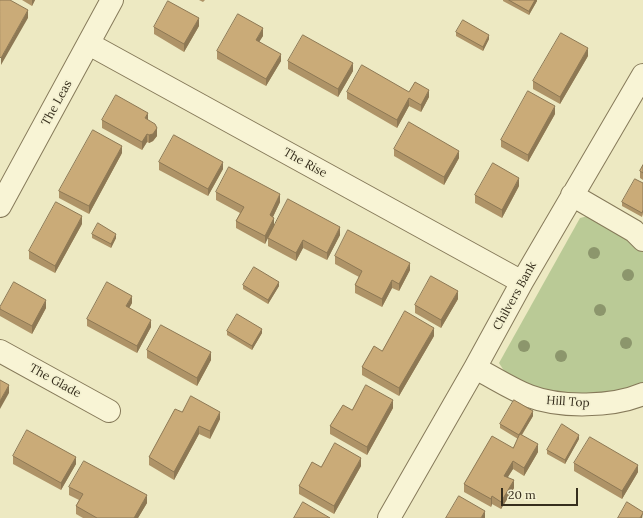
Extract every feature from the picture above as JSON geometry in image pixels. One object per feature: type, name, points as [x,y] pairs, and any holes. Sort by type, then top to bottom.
[{"type":"street","name":"The Leas","points":[[0,206],[112,0]]},
{"type":"street","name":"The Rise","points":[[89,44],[522,282]]},
{"type":"street","name":"Chilvers Bank","points":[[389,518],[475,368],[522,282],[643,75]]},
{"type":"street","points":[[572,195],[634,230],[643,240]]},
{"type":"street","name":"The Glade","points":[[0,351],[109,411]]},
{"type":"street","name":"Hill Top","points":[[475,368],[528,396],[547,402],[602,404],[633,398],[643,394]]},
{"type":"green space","points":[[588,216],[643,249],[643,385],[632,392],[556,398],[506,374],[499,363],[580,218]]},
{"type":"building","points":[[0,0],[10,0],[28,10],[1,58],[0,57]]},
{"type":"building","points":[[509,0],[535,0],[529,11]]},
{"type":"building","points":[[168,1],[199,18],[184,44],[154,27]]},
{"type":"building","points":[[238,14],[263,28],[256,40],[281,54],[266,79],[217,51]]},
{"type":"building","points":[[463,20],[489,35],[483,47],[456,32]]},
{"type":"building","points":[[561,33],[588,48],[560,97],[533,81]]},
{"type":"building","points":[[303,35],[353,63],[338,89],[288,61]]},
{"type":"building","points":[[362,65],[409,92],[415,82],[429,90],[421,105],[409,98],[397,120],[347,92]]},
{"type":"building","points":[[528,91],[555,106],[528,155],[501,140]]},
{"type":"building","points":[[116,95],[148,113],[145,118],[155,124],[157,128],[153,134],[147,134],[142,142],[102,120]]},
{"type":"building","points":[[409,122],[459,151],[444,177],[394,149]]},
{"type":"building","points":[[93,130],[122,146],[89,206],[59,191]]},
{"type":"building","points":[[174,135],[223,162],[208,189],[159,162]]},
{"type":"building","points":[[493,163],[519,178],[502,210],[475,195]]},
{"type":"building","points":[[643,165],[643,173],[640,171]]},
{"type":"building","points":[[229,167],[280,194],[270,215],[274,218],[265,236],[236,221],[244,207],[216,192]]},
{"type":"building","points":[[635,179],[643,183],[642,213],[622,202]]},
{"type":"building","points":[[288,199],[340,227],[327,253],[303,240],[296,253],[268,238]]},
{"type":"building","points":[[56,202],[82,216],[55,266],[29,251]]},
{"type":"building","points":[[98,223],[116,234],[111,244],[92,234]]},
{"type":"building","points":[[348,230],[410,263],[399,284],[392,280],[382,299],[355,285],[362,271],[335,256]]},
{"type":"building","points":[[254,267],[279,282],[268,300],[243,285]]},
{"type":"building","points":[[431,276],[458,291],[441,320],[415,305]]},
{"type":"building","points":[[14,282],[46,300],[32,326],[0,309]]},
{"type":"building","points":[[107,282],[132,296],[126,306],[151,320],[137,346],[87,319]]},
{"type":"building","points":[[405,311],[434,328],[399,388],[362,367],[374,346],[382,351]]},
{"type":"building","points":[[237,314],[262,329],[252,346],[227,331]]},
{"type":"building","points":[[161,325],[211,352],[197,378],[147,350]]},
{"type":"building","points":[[0,380],[9,385],[0,401]]},
{"type":"building","points":[[366,385],[393,400],[367,447],[330,426],[343,405],[352,410]]},
{"type":"building","points":[[191,396],[220,412],[210,431],[199,426],[174,472],[149,457],[175,409],[182,412]]},
{"type":"building","points":[[514,400],[533,411],[519,435],[500,424]]},
{"type":"building","points":[[562,424],[579,435],[565,460],[547,450]]},
{"type":"building","points":[[27,430],[76,457],[61,483],[13,456]]},
{"type":"building","points":[[520,434],[538,444],[524,468],[513,461],[504,476],[514,480],[501,502],[492,496],[491,499],[464,484],[492,436],[513,448]]},
{"type":"building","points":[[590,437],[638,465],[622,491],[574,463]]},
{"type":"building","points":[[335,443],[361,458],[334,506],[299,486],[312,462],[321,467]]},
{"type":"building","points":[[84,461],[147,495],[134,518],[97,518],[76,506],[83,494],[69,487]]},
{"type":"building","points":[[459,496],[485,511],[481,518],[446,518]]},
{"type":"building","points":[[303,502],[330,518],[294,518]]},
{"type":"building","points":[[627,502],[643,512],[640,518],[618,518]]}]
